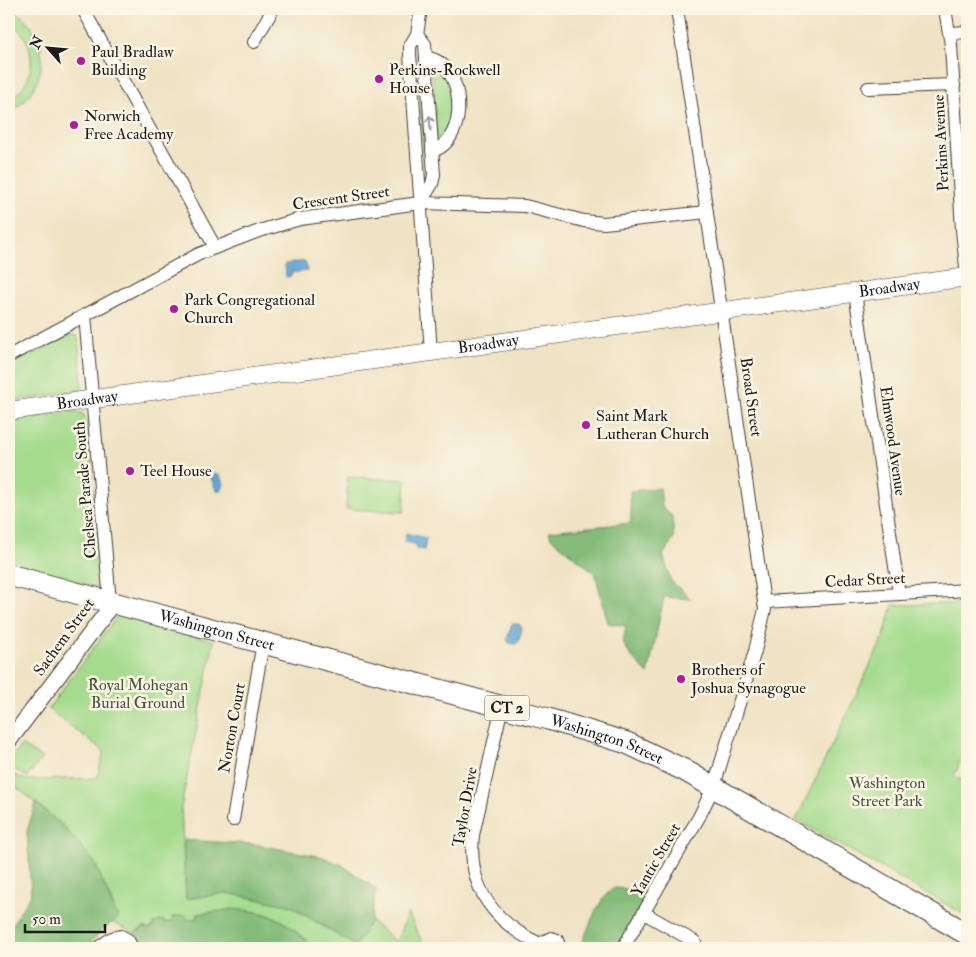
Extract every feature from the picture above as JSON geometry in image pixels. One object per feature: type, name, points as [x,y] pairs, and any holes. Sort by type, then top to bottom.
[{"type":"highway","name":"Washington Street","points":[[9,575],[502,706],[627,743],[714,786],[967,934]]},
{"type":"main road","name":"Broadway","points":[[9,411],[967,276]]},
{"type":"street","points":[[83,9],[215,247]]},
{"type":"street","points":[[254,42],[272,9]]},
{"type":"street","points":[[421,9],[417,34],[410,46],[410,54],[431,352]]},
{"type":"street","name":"Broad Street","points":[[677,9],[765,602],[755,651],[714,786]]},
{"type":"street","name":"Perkins Avenue","points":[[945,9],[950,33],[962,230],[967,276]]},
{"type":"street","points":[[950,33],[967,32]]},
{"type":"street","points":[[417,34],[424,42],[426,58],[433,179],[420,203]]},
{"type":"street","points":[[426,58],[434,59],[446,68],[455,86],[458,102],[458,114],[451,135],[444,145],[432,150]]},
{"type":"street","points":[[868,88],[954,84]]},
{"type":"street","name":"Crescent Street","points":[[9,356],[190,258],[258,231],[300,219],[420,203],[525,206],[584,221],[604,223],[707,212]]},
{"type":"street","name":"Elmwood Avenue","points":[[855,292],[899,594]]},
{"type":"street","name":"Chelsea Parade South","points":[[85,315],[110,602]]},
{"type":"street","name":"Cedar Street","points":[[765,602],[967,590]]},
{"type":"street","name":"Sachem Street","points":[[9,741],[106,613],[110,602]]},
{"type":"street","name":"Norton Court","points":[[233,820],[264,642]]},
{"type":"street","name":"Taylor Drive","points":[[502,706],[473,835],[473,866],[481,891],[497,915],[518,933],[542,946],[546,940],[551,938],[557,940],[560,948]]},
{"type":"street","name":"Yantic Street","points":[[623,948],[699,817],[714,786]]},
{"type":"street","points":[[644,913],[695,942]]},
{"type":"street","points":[[98,948],[112,938],[121,936],[128,940],[132,948]]},
{"type":"green space","points":[[9,9],[24,19],[34,31],[40,45],[42,60],[33,90],[23,102],[9,112],[9,100],[26,83],[31,61],[30,50],[25,39],[19,29],[9,21]]},
{"type":"green space","points":[[417,47],[420,47],[429,179],[426,181]]},
{"type":"green space","points":[[432,65],[437,65],[446,78],[452,103],[447,129],[437,141]]},
{"type":"green space","points":[[73,334],[78,337],[81,390],[9,402],[9,365]]},
{"type":"green space","points":[[75,411],[83,414],[87,421],[102,589],[9,565],[9,420]]},
{"type":"green space","points":[[348,477],[406,480],[404,512],[346,509]]},
{"type":"green space","points":[[660,488],[662,507],[672,516],[674,538],[663,555],[671,581],[691,599],[664,597],[648,674],[631,656],[623,643],[626,626],[608,623],[595,573],[551,538],[549,531],[631,523],[630,491]]},
{"type":"green space","name":"Washington Street Park","points":[[967,603],[967,745],[954,776],[967,783],[967,916],[796,820],[884,636],[893,605]]},
{"type":"green space","name":"Royal Mohegan Burial Ground","points":[[118,615],[214,641],[181,807],[186,899],[226,893],[287,904],[355,946],[371,921],[396,942],[408,913],[425,948],[307,948],[302,946],[307,940],[286,923],[262,913],[241,910],[198,914],[198,918],[187,920],[172,917],[173,921],[164,924],[163,920],[147,930],[145,927],[134,933],[111,922],[118,918],[95,863],[63,826],[9,781],[9,773],[26,780],[97,778],[104,751],[48,709]]},
{"type":"green space","points":[[21,745],[42,758],[27,777],[9,766],[9,761]]},
{"type":"green space","points":[[36,803],[63,826],[95,863],[118,918],[102,930],[85,948],[9,948],[9,930],[31,894],[27,831]]},
{"type":"green space","points":[[183,840],[253,844],[323,857],[342,865],[376,889],[371,921],[355,946],[293,906],[226,893],[186,899]]},
{"type":"green space","points":[[613,888],[626,889],[647,898],[620,948],[580,948],[597,908]]},
{"type":"green space","points":[[232,909],[265,914],[277,918],[307,941],[303,945],[307,948],[149,948],[140,944],[134,933],[146,927],[147,930],[154,927],[153,924],[163,920],[164,923],[173,921],[172,917],[186,915],[187,920],[198,918],[198,914]]},
{"type":"water","points":[[305,261],[307,271],[291,273],[291,276],[286,277],[285,264]]},
{"type":"water","points":[[213,474],[219,475],[224,483],[222,491],[216,490],[211,478]]},
{"type":"water","points":[[406,533],[426,538],[424,550],[416,549],[416,544],[404,542]]},
{"type":"water","points":[[512,624],[519,624],[522,628],[519,641],[515,644],[509,643],[507,639]]},
{"type":"place","name":"Paul Bradlaw Building","points":[[81,61]]},
{"type":"place","name":"Perkins-Rockwell House","points":[[379,79]]},
{"type":"place","name":"Norwich Free Academy","points":[[74,125]]},
{"type":"place","name":"Park Congregational Church","points":[[174,309]]},
{"type":"place","name":"Saint Mark Lutheran Church","points":[[586,425]]},
{"type":"place","name":"Teel House","points":[[130,471]]},
{"type":"place","name":"Brothers of Joshua Synagogue","points":[[681,679]]}]
